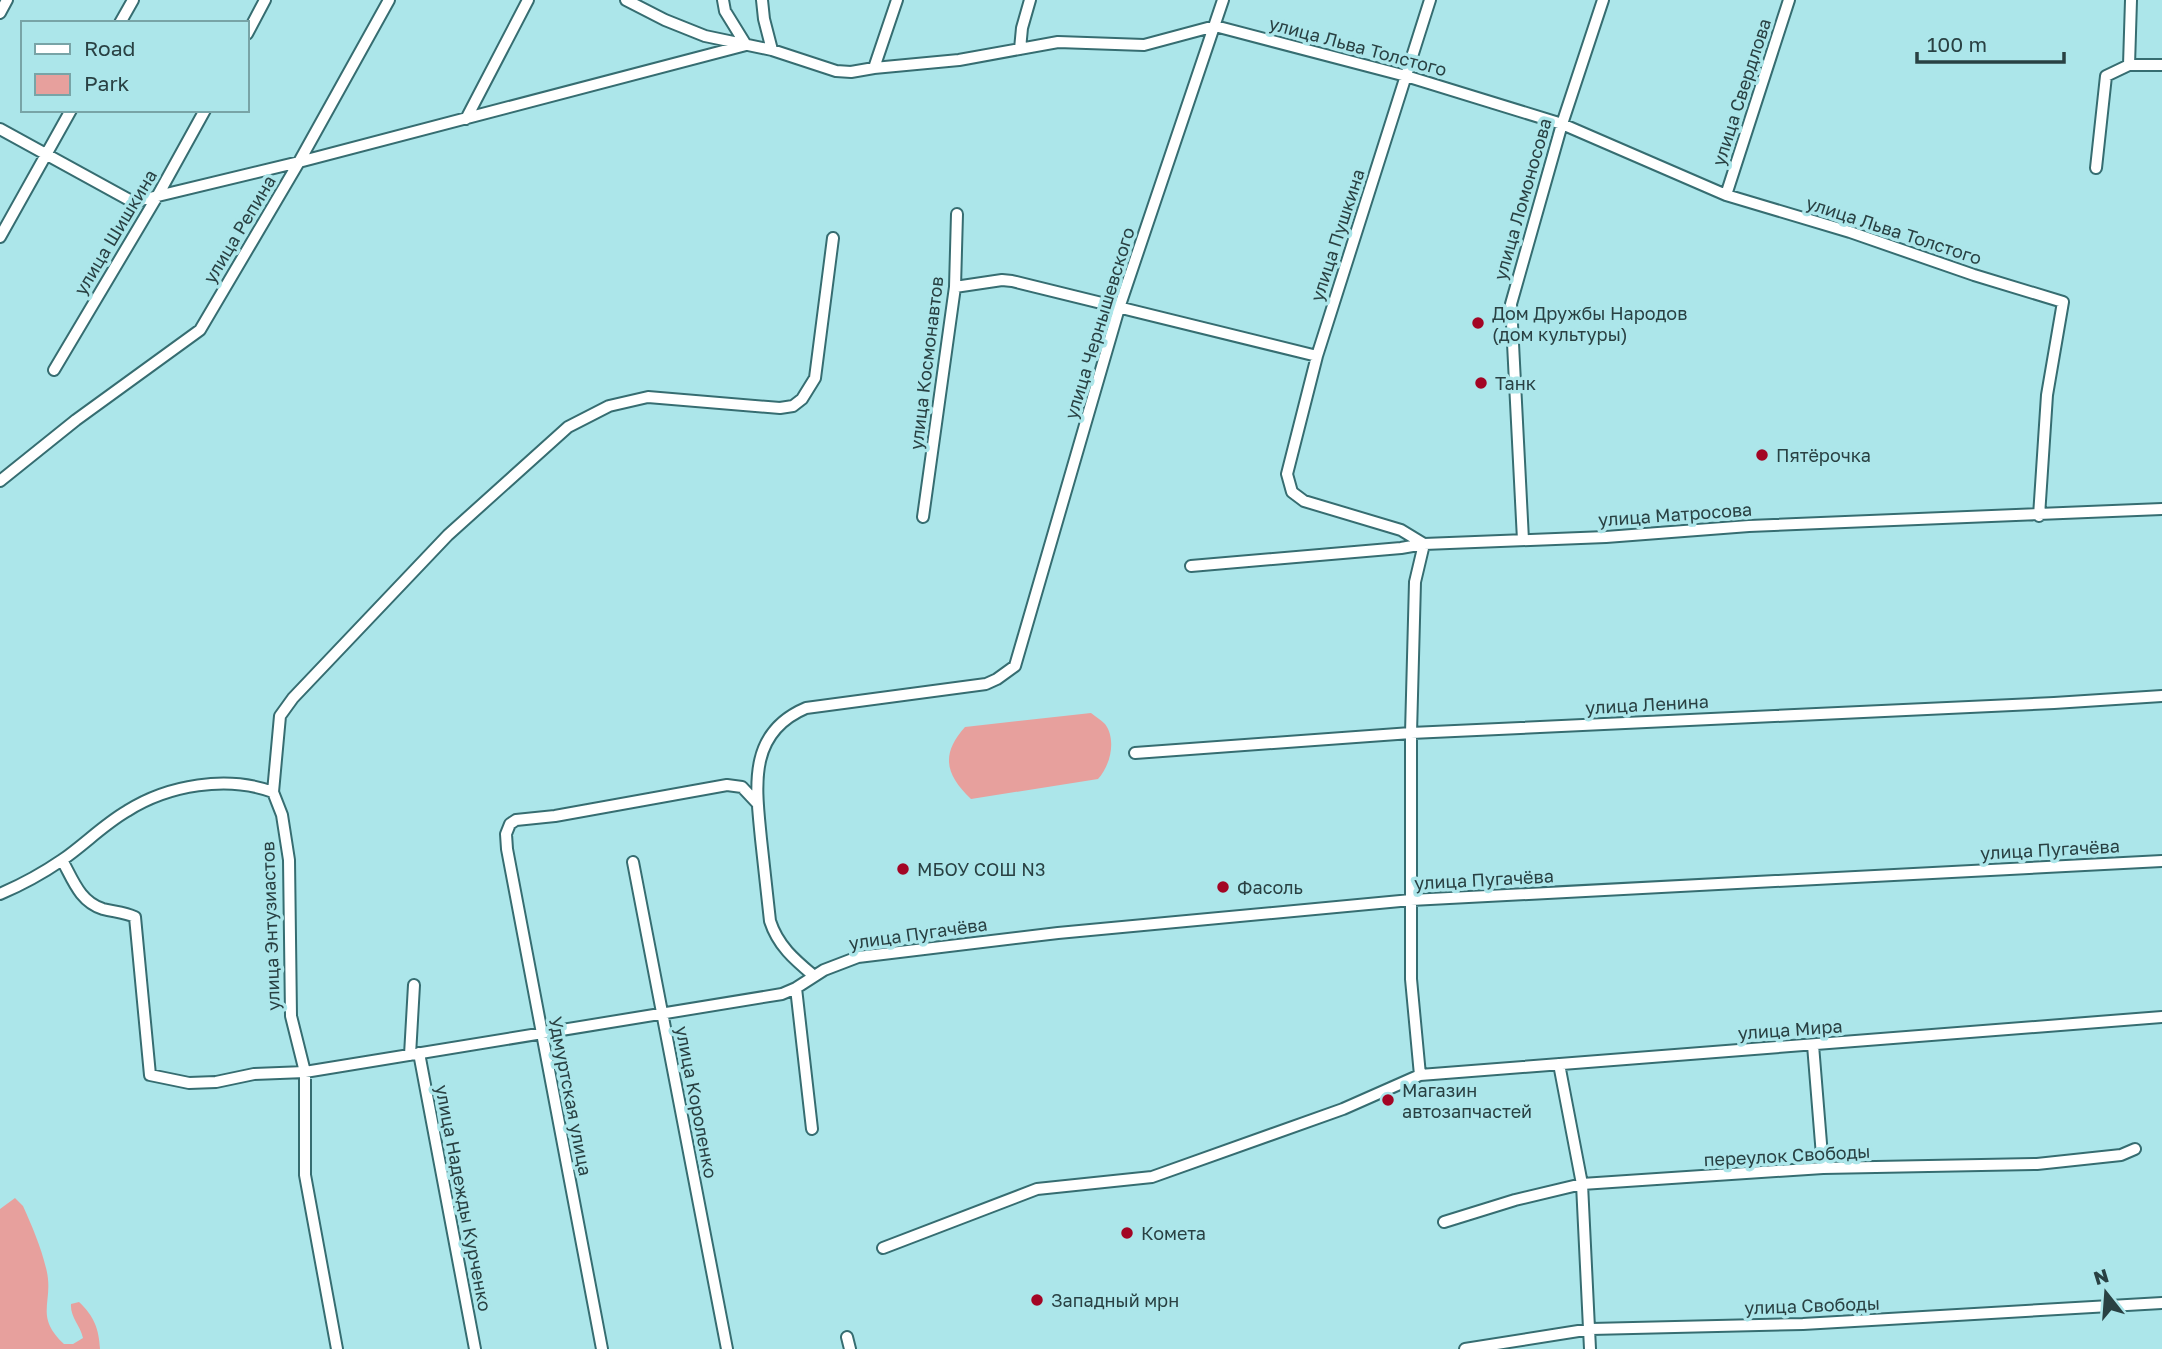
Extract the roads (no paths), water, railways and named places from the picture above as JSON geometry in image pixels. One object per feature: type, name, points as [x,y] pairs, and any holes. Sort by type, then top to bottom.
[{"type":"street","points":[[0,13],[7,0]]},
{"type":"street","points":[[121,21],[133,0]]},
{"type":"street","points":[[248,32],[265,0]]},
{"type":"street","name":"улица Репина","points":[[0,481],[76,420],[200,330],[299,162],[389,0]]},
{"type":"street","points":[[466,118],[528,0]]},
{"type":"street","name":"улица Льва Толстого","points":[[626,0],[705,36],[772,50],[836,71],[851,72],[960,60],[1058,43],[1144,45],[1215,26],[1406,76],[1562,124],[1726,195],[1850,232],[2063,302],[2047,396],[2039,516]]},
{"type":"street","points":[[0,129],[133,202],[299,162],[746,45],[725,11],[723,0]]},
{"type":"street","points":[[762,0],[772,50]]},
{"type":"street","points":[[874,68],[897,0]]},
{"type":"street","points":[[1020,49],[1030,0]]},
{"type":"street","name":"улица Чернышевского","points":[[758,803],[756,780],[762,750],[776,727],[795,712],[806,708],[986,684],[1007,674],[1019,660],[1119,308],[1223,0]]},
{"type":"street","name":"улица Пушкина","points":[[1424,544],[1401,530],[1297,497],[1288,483],[1288,464],[1317,356],[1430,0]]},
{"type":"street","name":"улица Ломоносова","points":[[1523,540],[1511,304],[1513,289],[1562,124],[1603,0]]},
{"type":"street","name":"улица Свердлова","points":[[1726,195],[1789,0]]},
{"type":"street","points":[[2129,65],[2130,0]]},
{"type":"street","points":[[2096,168],[2106,76],[2129,65],[2162,65]]},
{"type":"street","points":[[0,237],[70,112]]},
{"type":"street","name":"улица Шишкина","points":[[54,370],[204,112]]},
{"type":"street","name":"улица Космонавтов","points":[[923,517],[955,287],[957,214]]},
{"type":"street","points":[[0,894],[62,860],[129,809],[158,796],[218,783],[244,785],[273,792],[280,716],[284,709],[448,535],[568,426],[610,406],[649,397],[780,408],[793,406],[802,399],[815,378],[833,238]]},
{"type":"street","points":[[955,287],[1012,281],[1317,356]]},
{"type":"street","name":"улица Матросова","points":[[1191,566],[1424,544],[1606,537],[1749,526],[2162,509]]},
{"type":"street","points":[[883,1248],[1037,1189],[1152,1177],[1343,1109],[1420,1075],[1411,979],[1410,733],[1415,582],[1424,544]]},
{"type":"street","name":"улица Ленина","points":[[1135,753],[1410,733],[2162,696]]},
{"type":"street","name":"Удмуртская улица","points":[[602,1349],[541,1034],[506,834],[510,824],[516,820],[555,816],[727,785],[742,787],[758,803]]},
{"type":"street","name":"улица Энтузиастов","points":[[273,792],[282,815],[289,860],[290,1016],[305,1072],[306,1175],[337,1349]]},
{"type":"street","points":[[758,803],[770,921],[775,936],[791,956],[814,976]]},
{"type":"street","name":"улица Пугачёва","points":[[62,860],[84,901],[135,917],[150,1075],[189,1083],[216,1082],[254,1074],[305,1072],[782,994],[841,961],[858,957],[1058,933],[1411,900],[2162,861]]},
{"type":"street","name":"улица Короленко","points":[[633,862],[727,1349]]},
{"type":"street","name":"улица Надежды Курченко","points":[[415,985],[415,1054],[475,1349]]},
{"type":"street","points":[[796,988],[812,1129]]},
{"type":"street","name":"улица Мира","points":[[1420,1075],[2162,1017]]},
{"type":"street","points":[[1813,1045],[1823,1168]]},
{"type":"street","points":[[1559,1064],[1582,1184],[1590,1349]]},
{"type":"street","name":"переулок Свободы","points":[[1444,1222],[1515,1200],[1582,1184],[1823,1168],[2037,1164],[2121,1155],[2135,1149]]},
{"type":"street","name":"улица Свободы","points":[[1465,1349],[1591,1329],[1802,1324],[2162,1303]]},
{"type":"street","points":[[847,1336],[850,1349]]},
{"type":"place","name":"Дом Дружбы Народов (дом культуры)","points":[[1478,323]]},
{"type":"place","name":"Танк","points":[[1481,383]]},
{"type":"place","name":"Пятёрочка","points":[[1762,455]]},
{"type":"place","name":"МБОУ СОШ N3","points":[[903,869]]},
{"type":"place","name":"Фасоль","points":[[1223,887]]},
{"type":"place","name":"Магазин автозапчастей","points":[[1388,1100]]},
{"type":"place","name":"Комета","points":[[1127,1233]]},
{"type":"place","name":"Западный мрн","points":[[1037,1300]]}]
